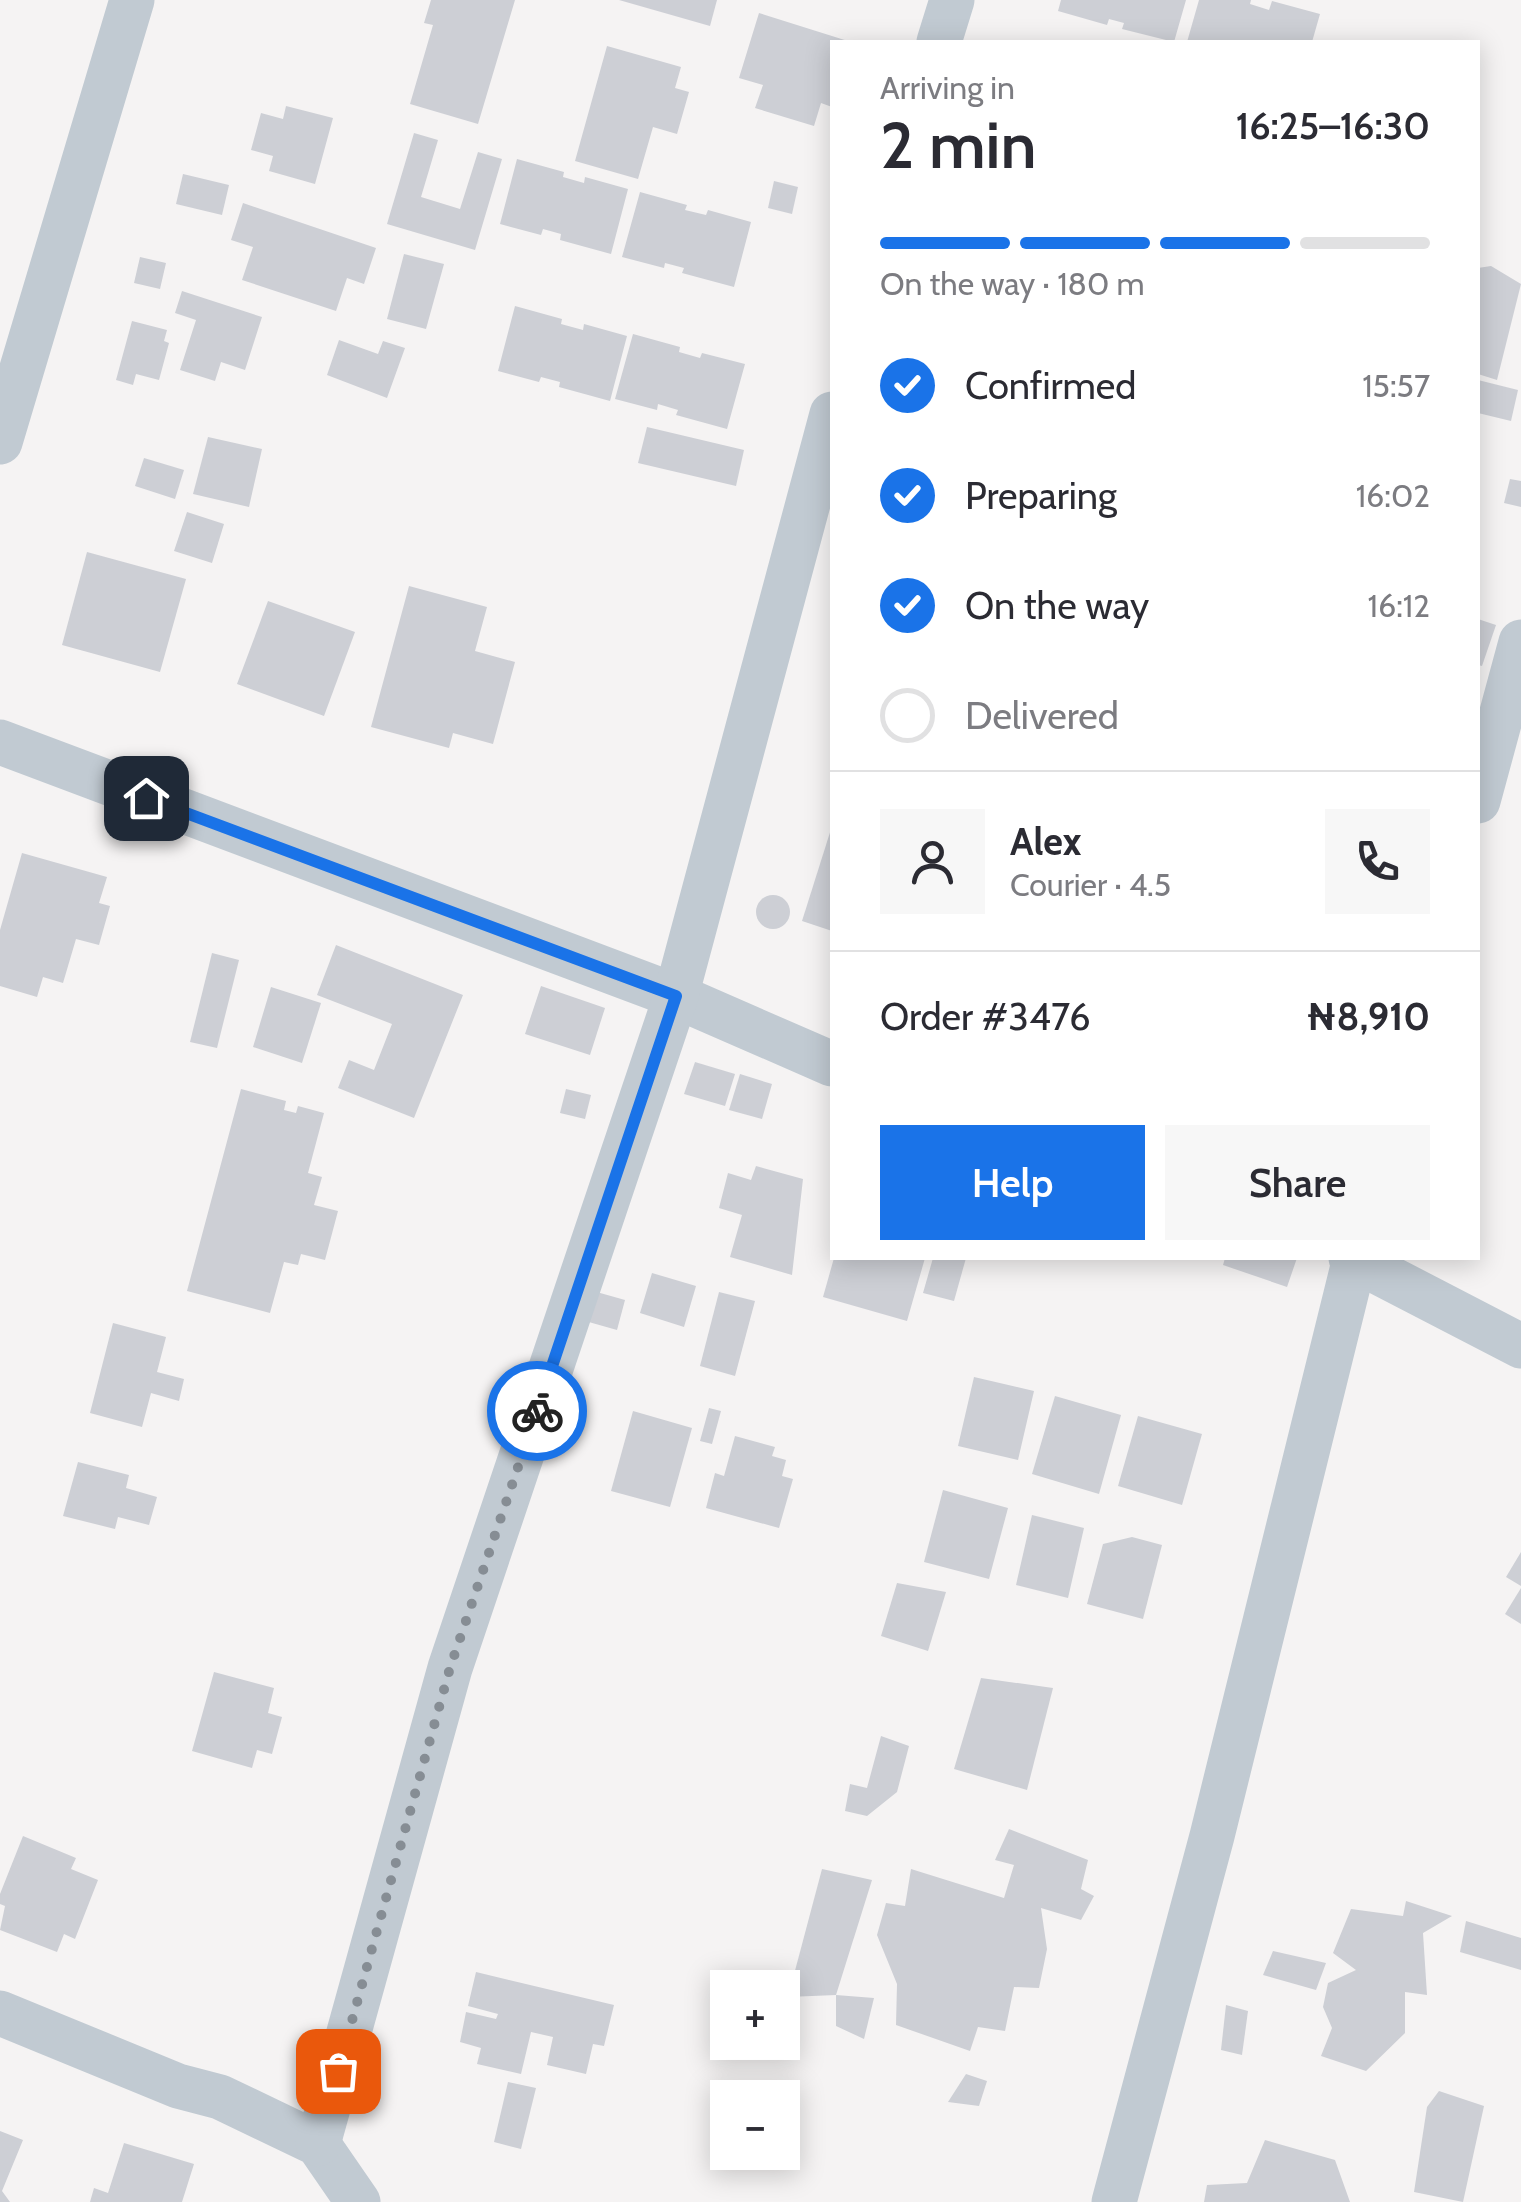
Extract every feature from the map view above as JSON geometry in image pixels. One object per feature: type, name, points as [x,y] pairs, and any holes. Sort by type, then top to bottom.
[{"type":"street","points":[[0,442],[132,0]]},
{"type":"street","points":[[940,40],[952,0]]},
{"type":"street","points":[[318,2144],[450,1668],[676,996],[830,421]]},
{"type":"street","points":[[1480,795],[1521,642]]},
{"type":"street","points":[[0,742],[676,996],[830,1063]]},
{"type":"street","points":[[1114,2202],[1212,1836],[1354,1260]]},
{"type":"street","points":[[1358,1260],[1521,1346]]},
{"type":"street","points":[[0,2013],[178,2086],[220,2097],[318,2144],[358,2202]]},
{"type":"building","points":[[431,0],[515,0],[478,124],[410,104],[433,25],[424,23]]},
{"type":"building","points":[[619,0],[717,0],[710,26]]},
{"type":"building","points":[[1061,0],[1186,0],[1175,40],[1122,29],[1124,23],[1109,19],[1107,25],[1058,11]]},
{"type":"building","points":[[1199,0],[1251,0],[1250,4],[1269,10],[1272,1],[1320,14],[1313,40],[1188,40]]},
{"type":"building","points":[[759,13],[845,40],[830,40],[830,106],[821,103],[814,126],[755,108],[763,85],[739,78]]},
{"type":"building","points":[[607,46],[681,67],[675,88],[689,92],[677,134],[653,127],[638,179],[575,161]]},
{"type":"building","points":[[286,106],[333,118],[315,184],[269,171],[273,156],[251,150],[261,113],[283,119]]},
{"type":"building","points":[[414,133],[438,140],[421,197],[460,209],[478,152],[502,159],[475,250],[387,224]]},
{"type":"building","points":[[517,159],[564,172],[563,177],[584,183],[585,177],[628,189],[611,254],[560,240],[561,234],[543,229],[541,235],[500,224]]},
{"type":"building","points":[[183,174],[229,185],[222,215],[176,204]]},
{"type":"building","points":[[774,181],[798,187],[792,214],[768,208]]},
{"type":"building","points":[[640,192],[687,205],[685,210],[706,215],[708,210],[751,222],[734,287],[682,273],[684,268],[665,263],[664,268],[622,257]]},
{"type":"building","points":[[243,203],[376,248],[364,284],[347,278],[336,311],[242,280],[253,247],[231,240]]},
{"type":"building","points":[[404,254],[444,264],[426,329],[387,319]]},
{"type":"building","points":[[140,257],[166,263],[160,289],[134,283]]},
{"type":"building","points":[[1491,266],[1521,284],[1497,380],[1480,375],[1480,268]]},
{"type":"building","points":[[182,291],[262,317],[245,370],[221,362],[215,381],[180,370],[196,320],[175,313]]},
{"type":"building","points":[[515,306],[562,319],[561,324],[583,330],[584,324],[627,336],[610,401],[559,387],[560,382],[541,377],[539,382],[498,371]]},
{"type":"building","points":[[132,321],[167,330],[164,341],[169,343],[159,380],[136,374],[133,385],[116,380]]},
{"type":"building","points":[[633,334],[680,347],[679,352],[700,358],[702,353],[745,364],[727,429],[676,415],[678,410],[658,404],[657,410],[615,399]]},
{"type":"building","points":[[339,340],[378,354],[383,341],[405,348],[387,398],[327,375]]},
{"type":"building","points":[[1480,380],[1518,390],[1511,421],[1480,413]]},
{"type":"building","points":[[647,427],[744,450],[736,486],[638,463]]},
{"type":"building","points":[[208,437],[262,449],[249,507],[193,494]]},
{"type":"building","points":[[144,458],[184,470],[175,499],[135,486]]},
{"type":"building","points":[[1510,479],[1521,481],[1521,507],[1504,503]]},
{"type":"building","points":[[187,512],[224,524],[212,563],[174,551]]},
{"type":"building","points":[[87,552],[186,579],[160,672],[62,645]]},
{"type":"building","points":[[409,586],[487,607],[475,651],[515,662],[493,744],[453,733],[449,748],[371,727]]},
{"type":"building","points":[[268,601],[355,632],[324,716],[237,684]]},
{"type":"building","points":[[1480,620],[1496,625],[1480,666]]},
{"type":"building","points":[[830,832],[830,930],[802,921]]},
{"type":"building","points":[[22,853],[107,877],[99,903],[110,906],[99,945],[76,939],[63,983],[43,977],[37,997],[0,986],[0,930]]},
{"type":"building","points":[[773,895],[785,900],[790,912],[785,924],[773,929],[761,924],[756,912],[761,900]]},
{"type":"building","points":[[336,945],[463,995],[414,1118],[338,1088],[349,1060],[374,1070],[392,1024],[317,995]]},
{"type":"building","points":[[212,953],[239,960],[217,1048],[190,1042]]},
{"type":"building","points":[[541,986],[605,1008],[590,1055],[525,1034]]},
{"type":"building","points":[[271,987],[321,1003],[302,1063],[253,1047]]},
{"type":"building","points":[[695,1062],[735,1074],[725,1106],[684,1094]]},
{"type":"building","points":[[740,1074],[772,1084],[762,1119],[729,1110]]},
{"type":"building","points":[[241,1089],[286,1101],[284,1110],[296,1113],[298,1106],[324,1113],[308,1173],[322,1177],[314,1205],[338,1211],[325,1260],[301,1254],[298,1265],[284,1262],[270,1313],[187,1291]]},
{"type":"building","points":[[566,1089],[591,1095],[585,1119],[560,1113]]},
{"type":"building","points":[[756,1166],[803,1179],[792,1275],[730,1257],[742,1215],[719,1208],[728,1173],[751,1180]]},
{"type":"building","points":[[833,1260],[924,1260],[907,1321],[823,1297]]},
{"type":"building","points":[[932,1260],[965,1260],[954,1301],[923,1293]]},
{"type":"building","points":[[1224,1260],[1296,1260],[1287,1287],[1223,1265]]},
{"type":"building","points":[[652,1273],[696,1286],[684,1327],[640,1313]]},
{"type":"building","points":[[579,1287],[625,1300],[617,1330],[571,1317]]},
{"type":"building","points":[[719,1292],[755,1301],[735,1376],[700,1366]]},
{"type":"building","points":[[113,1323],[166,1337],[157,1372],[184,1379],[179,1401],[151,1393],[142,1427],[90,1413]]},
{"type":"building","points":[[974,1377],[1034,1391],[1018,1460],[958,1446]]},
{"type":"building","points":[[1055,1396],[1121,1415],[1099,1494],[1032,1474]]},
{"type":"building","points":[[709,1408],[721,1411],[712,1444],[700,1441]]},
{"type":"building","points":[[633,1411],[692,1428],[670,1507],[611,1491]]},
{"type":"building","points":[[1138,1416],[1202,1434],[1182,1505],[1118,1486]]},
{"type":"building","points":[[735,1436],[775,1447],[772,1456],[786,1460],[782,1476],[793,1479],[779,1528],[706,1508],[715,1473],[724,1476]]},
{"type":"building","points":[[78,1462],[129,1475],[126,1488],[157,1497],[149,1525],[118,1517],[115,1529],[63,1516]]},
{"type":"building","points":[[943,1490],[1008,1508],[989,1579],[924,1562]]},
{"type":"building","points":[[1032,1515],[1084,1528],[1068,1598],[1016,1585]]},
{"type":"building","points":[[1132,1537],[1162,1545],[1143,1619],[1087,1604],[1103,1544]]},
{"type":"building","points":[[1521,1552],[1521,1586],[1506,1577]]},
{"type":"building","points":[[897,1583],[946,1592],[928,1651],[881,1636]]},
{"type":"building","points":[[1521,1588],[1521,1624],[1505,1614]]},
{"type":"building","points":[[214,1672],[274,1688],[268,1713],[282,1717],[272,1754],[257,1750],[252,1768],[192,1751]]},
{"type":"building","points":[[981,1678],[1053,1688],[1027,1790],[954,1769]]},
{"type":"building","points":[[881,1736],[909,1746],[897,1792],[867,1816],[845,1811],[850,1784],[867,1788]]},
{"type":"building","points":[[1009,1829],[1088,1860],[1081,1889],[1094,1896],[1081,1920],[1041,1908],[1047,1949],[1039,1988],[1014,1987],[1005,2031],[978,2027],[970,2051],[896,2025],[897,1984],[877,1935],[886,1903],[905,1906],[911,1869],[1004,1898],[1014,1865],[995,1860]]},
{"type":"building","points":[[23,1836],[76,1858],[71,1869],[98,1880],[75,1939],[64,1934],[57,1952],[0,1930],[5,1906],[0,1904],[0,1894]]},
{"type":"building","points":[[822,1869],[872,1880],[836,1995],[800,1996],[800,1970],[795,1970]]},
{"type":"building","points":[[1406,1901],[1452,1916],[1423,1933],[1427,1995],[1405,1992],[1405,2033],[1366,2071],[1321,2056],[1332,2028],[1323,2007],[1328,1983],[1356,1970],[1333,1953],[1351,1909],[1403,1916]]},
{"type":"building","points":[[1466,1921],[1521,1938],[1521,1970],[1460,1952]]},
{"type":"building","points":[[1273,1951],[1326,1963],[1316,1990],[1263,1975]]},
{"type":"building","points":[[476,1972],[614,2005],[604,2046],[593,2044],[586,2074],[547,2065],[553,2037],[531,2032],[521,2074],[477,2064],[481,2048],[460,2042],[466,2012],[496,2019],[498,2014],[468,2006]]},
{"type":"building","points":[[836,1995],[874,1998],[864,2039],[836,2026]]},
{"type":"building","points":[[1226,2005],[1248,2011],[1242,2055],[1221,2050]]},
{"type":"building","points":[[966,2074],[987,2081],[979,2106],[948,2102]]},
{"type":"building","points":[[508,2082],[536,2088],[521,2149],[494,2142]]},
{"type":"building","points":[[1439,2091],[1484,2106],[1463,2202],[1414,2192],[1427,2107]]},
{"type":"building","points":[[0,2131],[23,2140],[2,2191],[10,2202],[0,2202]]},
{"type":"building","points":[[1265,2140],[1335,2160],[1350,2202],[1204,2202],[1207,2185],[1247,2183]]},
{"type":"building","points":[[124,2143],[194,2164],[182,2202],[90,2202],[94,2188],[108,2193]]},
{"type":"way so far","points":[[338,2071],[450,1668],[537,1411]]},
{"type":"route","points":[[146,798],[676,996],[537,1411]]}]
